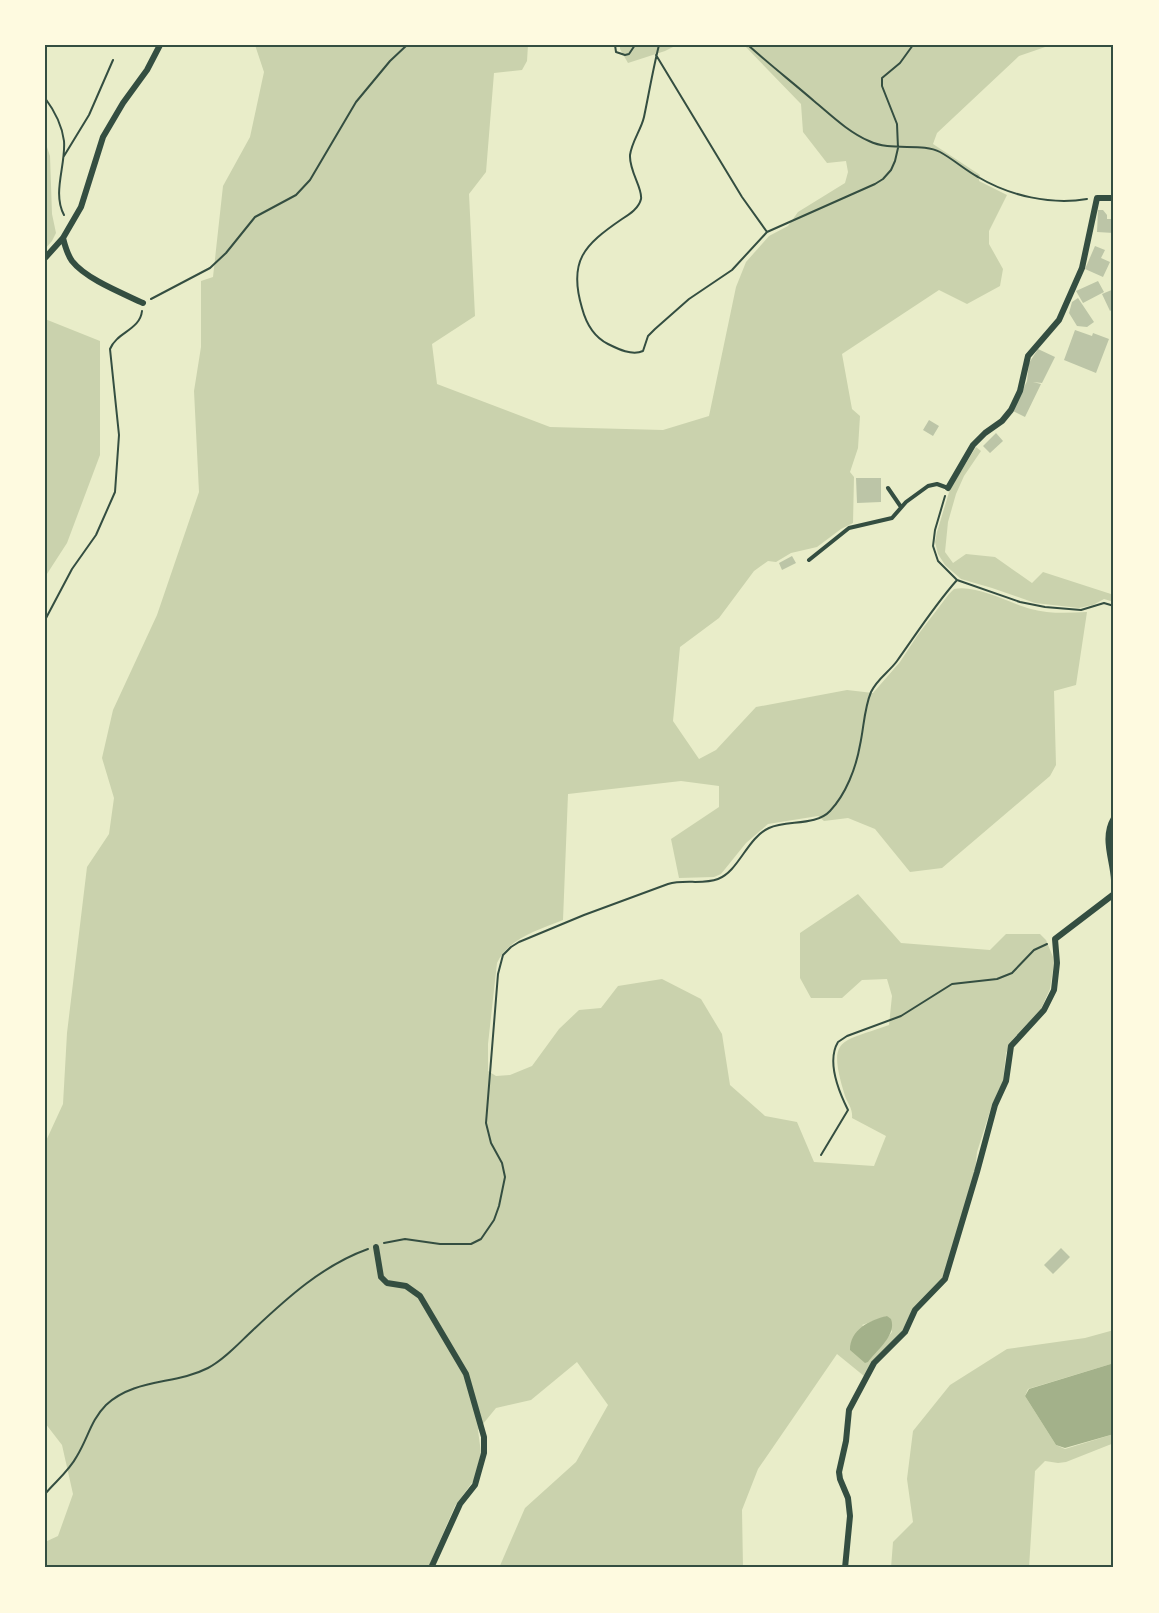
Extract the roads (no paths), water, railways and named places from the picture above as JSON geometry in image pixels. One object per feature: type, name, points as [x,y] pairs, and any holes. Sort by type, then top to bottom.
[{"type":"street","points":[[45,258],[71,226],[86,196],[103,137],[123,103],[147,70],[160,45]]},
{"type":"street","points":[[948,488],[974,445],[985,433],[1002,421],[1011,410],[1020,391],[1028,356],[1059,320],[1082,268],[1097,198],[1114,198]]},
{"type":"street","points":[[63,238],[68,254],[77,266],[142,303]]},
{"type":"street","points":[[1114,818],[1110,825],[1108,843],[1114,880]]},
{"type":"street","points":[[845,1568],[850,1507],[839,1472],[846,1441],[849,1410],[874,1363],[905,1332],[915,1310],[945,1279],[978,1172],[981,1152],[995,1106],[1006,1081],[1011,1046],[1044,1010],[1054,990],[1057,963],[1055,939],[1114,894]]},
{"type":"street","points":[[376,1247],[381,1277],[387,1283],[406,1286],[420,1296],[443,1337],[462,1364],[484,1437],[484,1453],[475,1485],[460,1504],[431,1568]]},
{"type":"lane","points":[[809,560],[849,528],[892,518],[914,495],[928,486],[937,484],[948,488]]},
{"type":"lane","points":[[888,488],[902,507]]}]
